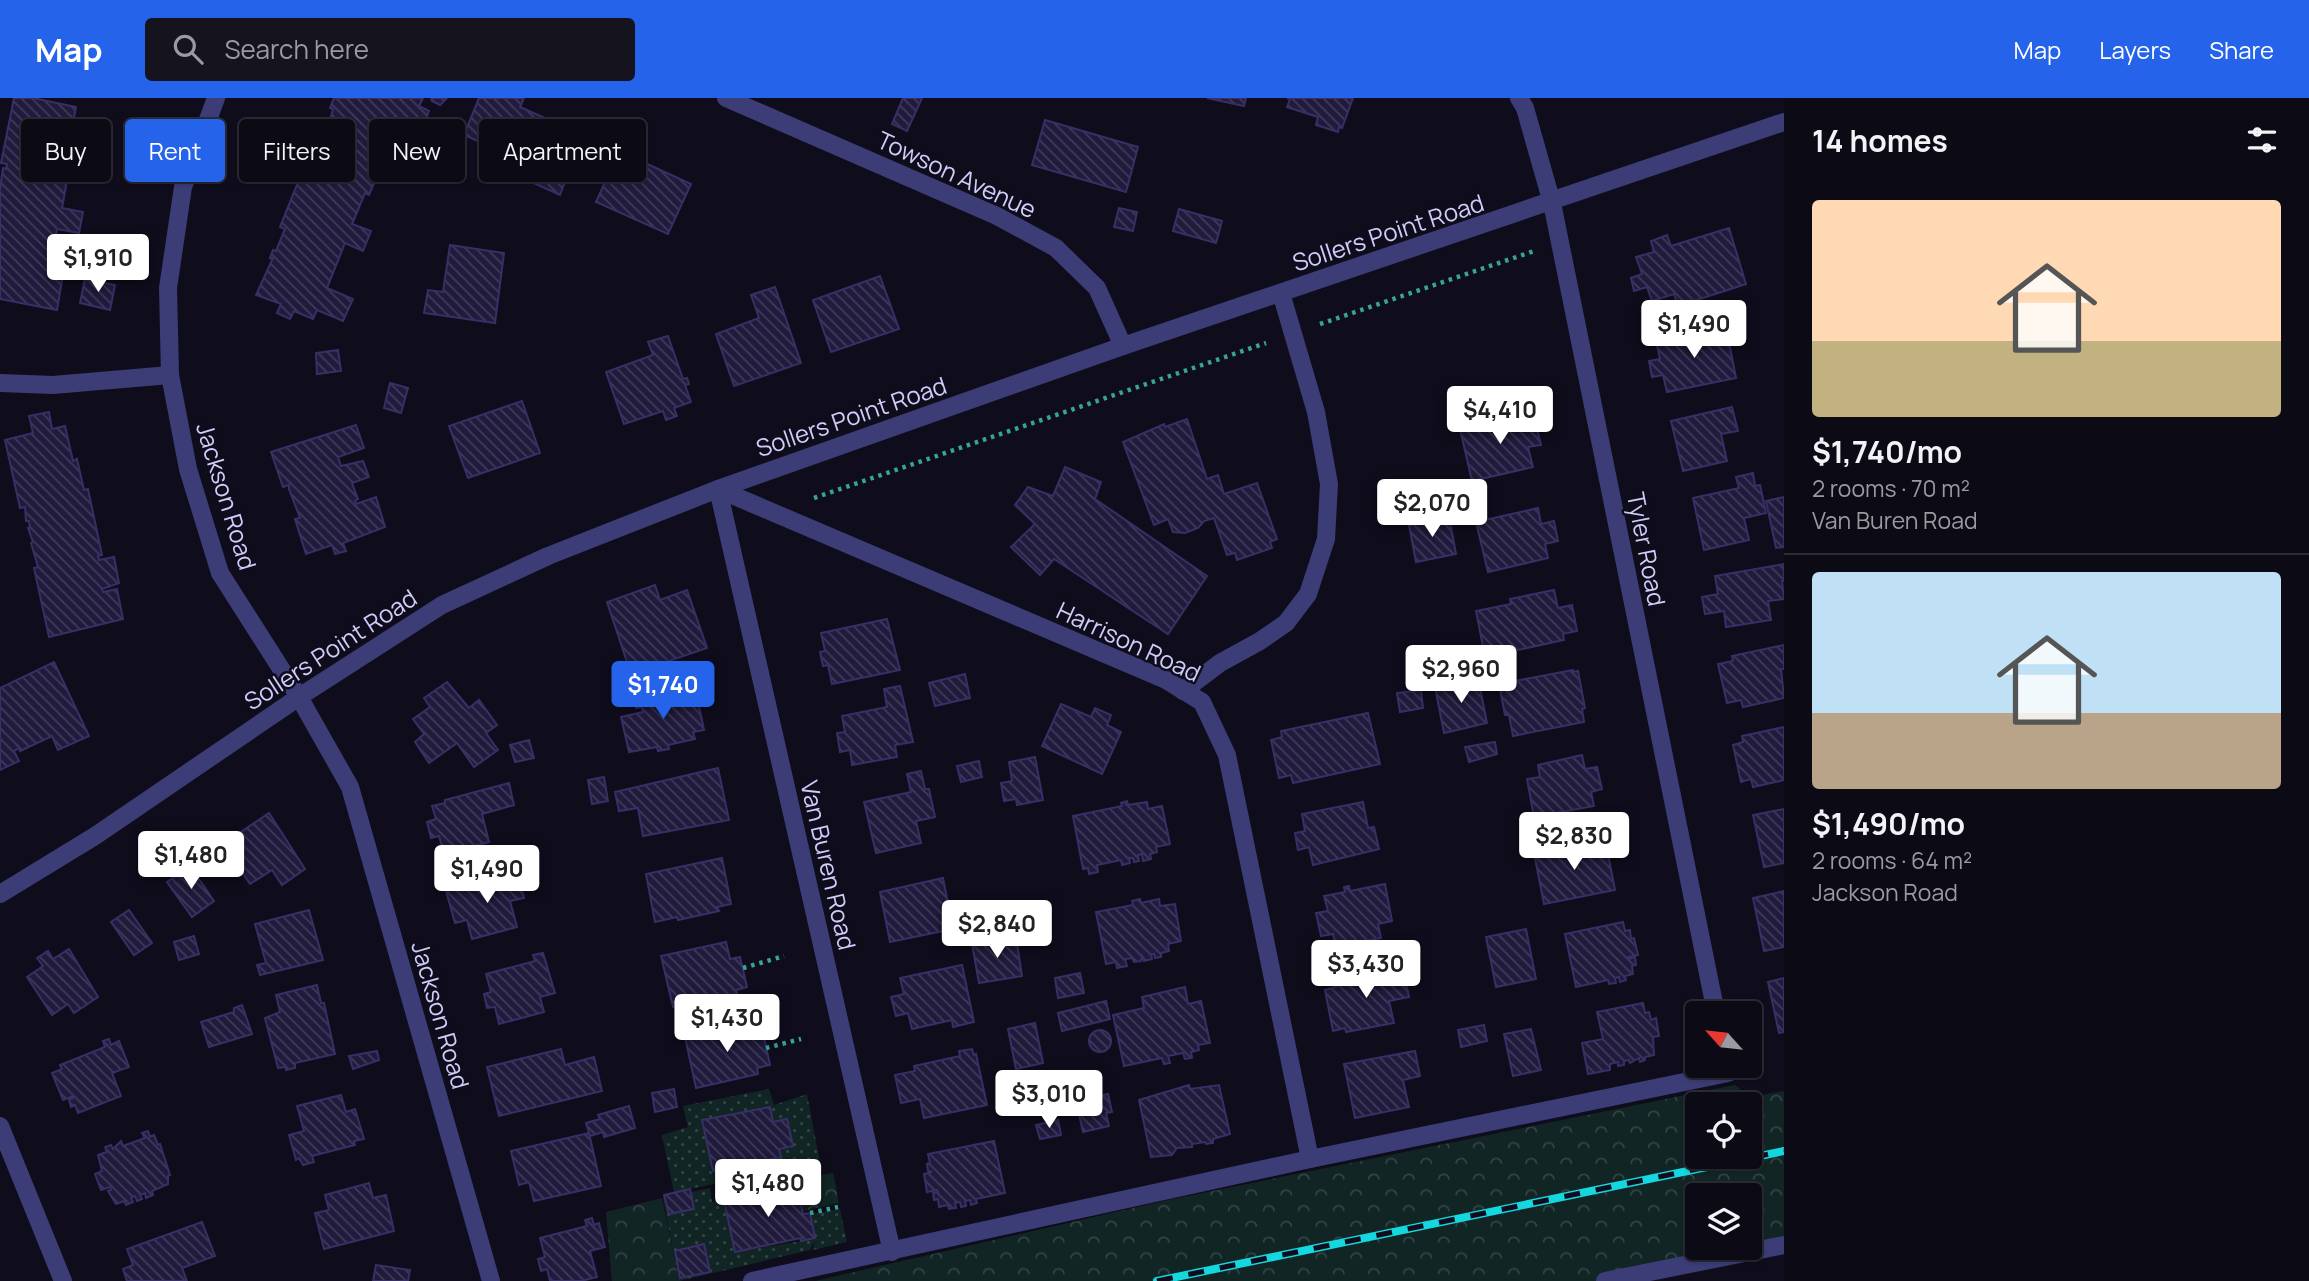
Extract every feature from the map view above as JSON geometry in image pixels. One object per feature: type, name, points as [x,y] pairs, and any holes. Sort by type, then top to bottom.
[{"type":"street","name":"Jackson Road","points":[[216,98],[183,187],[168,288],[170,375],[188,469],[220,573],[299,697],[350,787],[491,1281]]},
{"type":"street","name":"Towson Avenue","points":[[726,98],[998,216],[1056,248],[1097,288],[1123,346]]},
{"type":"street","name":"Tyler Road","points":[[1519,98],[1525,108],[1552,203],[1714,1001]]},
{"type":"street","name":"Sollers Point Road","points":[[0,894],[94,836],[299,697],[442,605],[548,556],[718,489],[1123,346],[1552,203],[1784,122]]},
{"type":"street","points":[[1184,691],[1220,663],[1286,624],[1308,594],[1326,539],[1329,484],[1316,412],[1281,293]]},
{"type":"street","points":[[0,383],[53,385],[170,375]]},
{"type":"street","name":"Harrison Road","points":[[718,489],[1166,680],[1202,702],[1227,755],[1310,1158]]},
{"type":"street","name":"Van Buren Road","points":[[718,489],[891,1252]]},
{"type":"street","points":[[752,1281],[1685,1078]]},
{"type":"street","points":[[0,1126],[63,1281]]},
{"type":"street","points":[[1605,1281],[1784,1245]]},
{"type":"path","points":[[773,512],[1559,242]]},
{"type":"path","points":[[743,968],[784,956]]},
{"type":"path","points":[[766,1048],[801,1039]]},
{"type":"path","points":[[810,1213],[838,1207]]},
{"type":"green space","points":[[1735,1085],[1744,1092],[1700,1092]]},
{"type":"green space","points":[[769,1089],[774,1105],[807,1094],[820,1163],[674,1192],[662,1135],[688,1127],[683,1106]]},
{"type":"green space","points":[[1784,1091],[1784,1243],[1762,1248],[1762,1183],[1685,1183],[1685,1260],[1706,1260],[1610,1281],[815,1281],[1168,1200],[1685,1095],[1685,1169],[1762,1169],[1762,1095]]},
{"type":"green space","points":[[833,1173],[839,1203],[804,1211],[797,1179]]},
{"type":"green space","points":[[710,1188],[712,1202],[723,1201],[734,1252],[815,1239],[811,1214],[840,1209],[847,1242],[813,1250],[815,1240],[810,1250],[679,1281],[663,1198]]},
{"type":"green space","points":[[662,1198],[679,1281],[612,1281],[606,1212]]},
{"type":"building","points":[[14,98],[33,98],[76,107],[74,119],[21,119],[21,182],[67,182],[62,208],[83,212],[79,233],[57,229],[55,240],[81,245],[74,276],[63,274],[57,310],[0,299],[0,189],[3,168],[6,169],[7,164],[1,163]]},
{"type":"building","points":[[334,98],[423,98],[419,106],[429,111],[426,119],[369,119],[369,182],[375,182],[369,195],[365,193],[352,224],[371,231],[363,251],[345,243],[327,288],[353,299],[343,321],[317,310],[313,319],[294,311],[290,319],[277,313],[281,304],[256,295],[273,258],[270,258],[273,250],[276,251],[285,229],[280,227],[298,182],[355,182],[355,119],[330,119],[333,109],[330,108]]},
{"type":"building","points":[[431,98],[447,98],[440,105]]},
{"type":"building","points":[[479,98],[524,98],[520,107],[547,119],[479,119],[479,142],[465,135]]},
{"type":"building","points":[[903,98],[922,98],[907,131],[892,124]]},
{"type":"building","points":[[1207,98],[1246,98],[1244,106]]},
{"type":"building","points":[[1287,98],[1353,98],[1338,132],[1316,125],[1318,117],[1287,107],[1290,99]]},
{"type":"building","points":[[1045,120],[1138,147],[1126,192],[1032,165]]},
{"type":"building","points":[[646,163],[691,184],[668,234],[596,202],[605,182],[646,182]]},
{"type":"building","points":[[531,182],[565,182],[560,195]]},
{"type":"building","points":[[1119,208],[1137,212],[1133,231],[1114,227]]},
{"type":"building","points":[[1179,209],[1222,221],[1216,243],[1173,231]]},
{"type":"building","points":[[1729,228],[1746,284],[1678,306],[1674,294],[1652,301],[1647,287],[1634,291],[1631,278],[1642,274],[1636,257],[1654,252],[1651,241],[1667,235],[1671,246]]},
{"type":"building","points":[[450,245],[504,253],[495,323],[424,313],[428,290],[443,292]]},
{"type":"building","points":[[880,276],[899,329],[831,352],[813,300]]},
{"type":"building","points":[[85,279],[115,285],[110,310],[80,303]]},
{"type":"building","points":[[775,287],[801,363],[734,386],[716,334],[759,318],[751,295]]},
{"type":"building","points":[[1726,327],[1736,378],[1667,392],[1663,375],[1652,377],[1649,361],[1660,359],[1656,341]]},
{"type":"building","points":[[668,336],[683,379],[687,378],[689,384],[685,385],[691,402],[674,408],[677,416],[666,420],[663,411],[624,424],[606,372],[653,355],[648,342]]},
{"type":"building","points":[[338,350],[341,371],[317,374],[316,353]]},
{"type":"building","points":[[390,383],[408,388],[401,413],[384,408]]},
{"type":"building","points":[[522,401],[540,453],[468,478],[449,426]]},
{"type":"building","points":[[1732,407],[1738,431],[1721,434],[1727,461],[1683,471],[1671,421]]},
{"type":"building","points":[[49,412],[52,429],[65,426],[73,461],[77,459],[84,490],[88,489],[102,555],[98,556],[99,560],[114,557],[119,583],[102,589],[103,592],[117,589],[123,619],[49,637],[34,568],[38,567],[28,528],[29,521],[26,521],[25,507],[20,508],[5,440],[33,433],[29,416]]},
{"type":"building","points":[[1533,413],[1541,445],[1528,447],[1533,467],[1472,481],[1460,429]]},
{"type":"building","points":[[1187,419],[1207,479],[1218,475],[1224,494],[1257,483],[1277,539],[1270,542],[1272,548],[1237,560],[1235,553],[1227,555],[1214,518],[1185,533],[1173,532],[1168,519],[1154,525],[1123,442],[1164,424],[1165,427]]},
{"type":"building","points":[[356,425],[364,448],[338,457],[341,466],[363,461],[369,477],[352,483],[358,499],[356,504],[376,497],[385,527],[343,543],[346,551],[335,554],[332,545],[306,554],[295,519],[300,518],[289,485],[283,487],[271,452]]},
{"type":"building","points":[[1065,467],[1101,482],[1095,499],[1207,576],[1168,634],[1054,559],[1040,575],[1011,547],[1035,524],[1015,505],[1028,487],[1053,496]]},
{"type":"building","points":[[1753,473],[1755,486],[1760,485],[1766,513],[1744,518],[1749,540],[1704,550],[1693,498],[1739,488],[1736,477]]},
{"type":"building","points":[[1418,495],[1423,516],[1392,519],[1389,505],[1401,502],[1399,499]]},
{"type":"building","points":[[1784,497],[1784,547],[1776,548],[1766,501]]},
{"type":"building","points":[[1538,508],[1541,524],[1554,521],[1558,541],[1545,544],[1548,558],[1488,572],[1476,522]]},
{"type":"building","points":[[1449,517],[1456,554],[1416,562],[1409,525]]},
{"type":"building","points":[[1784,564],[1784,599],[1768,601],[1771,620],[1726,627],[1724,611],[1705,614],[1702,597],[1718,594],[1715,576]]},
{"type":"building","points":[[655,585],[660,600],[687,590],[707,648],[631,674],[607,602]]},
{"type":"building","points":[[1554,590],[1558,608],[1572,605],[1577,631],[1563,634],[1564,640],[1485,657],[1476,611],[1511,604],[1510,599]]},
{"type":"building","points":[[887,619],[900,670],[832,684],[828,665],[823,666],[820,652],[825,651],[821,633]]},
{"type":"building","points":[[1784,645],[1784,669],[1781,669],[1784,698],[1743,707],[1741,700],[1727,703],[1718,664],[1733,661],[1732,656]]},
{"type":"building","points":[[54,662],[89,736],[58,750],[52,736],[20,751],[19,748],[14,751],[19,761],[0,770],[0,688]]},
{"type":"building","points":[[706,668],[709,681],[680,687],[678,673]]},
{"type":"building","points":[[1578,671],[1585,708],[1582,709],[1584,722],[1513,736],[1509,715],[1505,715],[1499,684]]},
{"type":"building","points":[[965,674],[970,698],[935,706],[929,683]]},
{"type":"building","points":[[1478,678],[1487,723],[1444,733],[1435,687]]},
{"type":"building","points":[[447,682],[469,708],[479,700],[497,725],[486,733],[498,750],[474,767],[457,743],[429,763],[415,742],[424,734],[413,719],[430,707],[424,698]]},
{"type":"building","points":[[900,686],[913,742],[895,745],[897,757],[852,765],[850,750],[840,752],[837,733],[845,732],[842,716],[887,707],[884,689]]},
{"type":"building","points":[[684,688],[685,695],[696,692],[704,730],[693,732],[695,739],[668,745],[669,749],[658,751],[657,747],[629,752],[621,717],[643,712],[642,707],[636,708],[636,704],[641,703],[640,697]]},
{"type":"building","points":[[1421,690],[1423,708],[1400,712],[1397,693]]},
{"type":"building","points":[[1061,704],[1091,717],[1095,708],[1111,715],[1107,725],[1121,732],[1102,774],[1042,746]]},
{"type":"building","points":[[1368,713],[1380,764],[1293,783],[1291,775],[1279,778],[1271,740],[1282,737],[1281,731]]},
{"type":"building","points":[[1784,727],[1784,780],[1753,787],[1751,779],[1741,782],[1733,745],[1743,742],[1742,736]]},
{"type":"building","points":[[529,740],[534,758],[515,762],[510,745]]},
{"type":"building","points":[[1495,742],[1497,754],[1469,762],[1465,747]]},
{"type":"building","points":[[1582,755],[1585,769],[1597,767],[1602,789],[1591,792],[1594,806],[1534,817],[1527,779],[1540,777],[1538,765]]},
{"type":"building","points":[[1035,757],[1043,800],[1017,805],[1016,799],[1004,801],[1001,783],[1012,781],[1009,762]]},
{"type":"building","points":[[979,761],[982,777],[961,782],[957,766]]},
{"type":"building","points":[[718,768],[729,820],[643,836],[638,808],[619,811],[615,792]]},
{"type":"building","points":[[921,771],[925,789],[929,789],[935,817],[916,821],[921,843],[876,853],[864,802],[911,792],[907,774]]},
{"type":"building","points":[[604,777],[608,801],[592,804],[588,780]]},
{"type":"building","points":[[509,783],[514,805],[482,814],[489,842],[444,854],[439,836],[431,838],[427,822],[436,819],[432,806]]},
{"type":"building","points":[[1127,801],[1128,805],[1147,802],[1148,809],[1162,806],[1170,844],[1156,847],[1157,852],[1150,854],[1151,859],[1143,861],[1142,854],[1138,855],[1139,861],[1134,862],[1133,858],[1129,858],[1130,863],[1122,865],[1121,860],[1097,865],[1098,872],[1089,874],[1088,868],[1083,869],[1073,816],[1122,806],[1121,803]]},
{"type":"building","points":[[1363,802],[1368,828],[1374,827],[1379,849],[1313,865],[1309,847],[1298,850],[1295,833],[1305,831],[1302,814]]},
{"type":"building","points":[[1784,809],[1784,863],[1764,867],[1753,815]]},
{"type":"building","points":[[269,813],[305,869],[282,885],[272,870],[250,884],[223,844]]},
{"type":"building","points":[[1605,839],[1615,890],[1544,904],[1534,853]]},
{"type":"building","points":[[722,858],[731,904],[717,907],[719,911],[655,922],[646,874]]},
{"type":"building","points":[[190,866],[214,901],[192,917],[167,882]]},
{"type":"building","points":[[517,873],[524,898],[510,901],[517,927],[472,939],[467,920],[455,923],[446,891]]},
{"type":"building","points":[[943,878],[953,929],[890,942],[880,892]]},
{"type":"building","points":[[1385,884],[1392,921],[1378,924],[1381,938],[1336,947],[1333,934],[1321,936],[1316,913],[1328,911],[1324,896],[1345,892],[1344,887],[1349,886],[1350,891]]},
{"type":"building","points":[[1784,891],[1784,947],[1764,951],[1753,898]]},
{"type":"building","points":[[1140,899],[1141,903],[1159,899],[1160,906],[1175,904],[1181,941],[1168,944],[1169,951],[1161,953],[1161,957],[1155,958],[1154,954],[1151,954],[1152,959],[1144,961],[1142,956],[1141,961],[1125,959],[1127,966],[1117,968],[1116,962],[1106,964],[1096,912],[1133,905],[1132,901]]},
{"type":"building","points":[[129,910],[152,943],[134,955],[111,922]]},
{"type":"building","points":[[309,910],[323,960],[260,975],[257,965],[266,963],[255,924]]},
{"type":"building","points":[[1623,922],[1625,931],[1630,930],[1631,939],[1634,938],[1638,955],[1628,957],[1635,957],[1633,974],[1625,976],[1626,980],[1620,982],[1619,977],[1615,978],[1616,983],[1609,984],[1608,980],[1576,987],[1565,934]]},
{"type":"building","points":[[1526,929],[1536,979],[1496,987],[1486,937]]},
{"type":"building","points":[[194,936],[199,954],[179,960],[174,942]]},
{"type":"building","points":[[1016,937],[1022,976],[979,983],[972,944]]},
{"type":"building","points":[[726,942],[730,959],[740,957],[747,987],[736,990],[737,994],[673,1007],[661,956]]},
{"type":"building","points":[[69,949],[98,997],[74,1013],[68,1004],[52,1015],[27,977],[43,966],[37,958],[48,951],[53,959]]},
{"type":"building","points":[[543,953],[555,993],[540,997],[544,1012],[499,1024],[495,1007],[487,1008],[484,994],[491,992],[486,974],[535,961],[533,955]]},
{"type":"building","points":[[962,965],[974,1022],[953,1027],[952,1020],[912,1029],[908,1013],[896,1016],[891,997],[904,994],[900,978]]},
{"type":"building","points":[[1403,968],[1409,997],[1389,1001],[1394,1023],[1346,1032],[1345,1028],[1333,1031],[1325,990],[1336,987],[1335,982]]},
{"type":"building","points":[[1080,973],[1084,993],[1058,998],[1055,978]]},
{"type":"building","points":[[1784,978],[1784,1032],[1779,1033],[1768,982]]},
{"type":"building","points":[[317,985],[321,1003],[324,1003],[335,1054],[295,1063],[295,1068],[278,1068],[265,1018],[280,1012],[276,995]]},
{"type":"building","points":[[1185,987],[1188,1004],[1201,1001],[1210,1043],[1198,1045],[1199,1050],[1191,1052],[1192,1058],[1185,1059],[1183,1053],[1168,1056],[1170,1063],[1164,1064],[1162,1058],[1124,1066],[1113,1015],[1144,1008],[1142,997]]},
{"type":"building","points":[[1106,1001],[1110,1019],[1062,1031],[1058,1013]]},
{"type":"building","points":[[1643,1003],[1645,1013],[1649,1012],[1651,1020],[1656,1018],[1659,1036],[1653,1037],[1654,1055],[1645,1057],[1645,1060],[1640,1062],[1639,1058],[1630,1063],[1629,1060],[1624,1061],[1624,1065],[1618,1066],[1618,1062],[1610,1064],[1610,1070],[1588,1074],[1582,1043],[1603,1039],[1597,1012]]},
{"type":"building","points":[[242,1005],[252,1034],[209,1047],[201,1022],[234,1012],[234,1008]]},
{"type":"building","points":[[747,1023],[749,1031],[762,1028],[770,1065],[757,1068],[758,1074],[696,1088],[685,1037]]},
{"type":"building","points":[[1035,1023],[1043,1063],[1016,1069],[1008,1029]]},
{"type":"building","points":[[1484,1025],[1487,1041],[1461,1047],[1458,1030]]},
{"type":"building","points":[[1531,1029],[1541,1070],[1513,1076],[1504,1034]]},
{"type":"building","points":[[1096,1030],[1104,1030],[1111,1037],[1111,1045],[1104,1052],[1096,1052],[1089,1045],[1089,1037]]},
{"type":"building","points":[[109,1039],[111,1045],[119,1041],[129,1067],[112,1073],[121,1096],[78,1113],[75,1105],[71,1107],[69,1100],[73,1096],[63,1100],[52,1073],[62,1069],[60,1065],[105,1047],[103,1041]]},
{"type":"building","points":[[561,1049],[565,1065],[594,1057],[602,1091],[499,1116],[487,1067]]},
{"type":"building","points":[[972,1049],[974,1055],[976,1054],[987,1105],[924,1118],[920,1099],[901,1103],[895,1075],[915,1071],[914,1066],[960,1056],[959,1051]]},
{"type":"building","points":[[377,1051],[379,1060],[353,1069],[349,1056]]},
{"type":"building","points":[[1415,1051],[1420,1076],[1403,1080],[1409,1107],[1355,1118],[1344,1064]]},
{"type":"building","points":[[1189,1085],[1190,1089],[1219,1085],[1230,1134],[1213,1139],[1213,1143],[1177,1148],[1172,1155],[1151,1157],[1139,1100]]},
{"type":"building","points":[[674,1089],[677,1107],[655,1112],[652,1093]]},
{"type":"building","points":[[1108,1094],[1112,1112],[1106,1113],[1109,1126],[1083,1132],[1076,1101]]},
{"type":"building","points":[[341,1095],[346,1112],[355,1109],[364,1139],[354,1141],[355,1145],[312,1156],[314,1162],[303,1165],[299,1158],[296,1160],[289,1135],[304,1131],[297,1106]]},
{"type":"building","points":[[629,1106],[635,1128],[604,1137],[603,1132],[590,1136],[586,1123],[600,1119],[598,1115]]},
{"type":"building","points":[[770,1107],[773,1122],[787,1119],[793,1146],[779,1149],[781,1157],[713,1171],[702,1120]]},
{"type":"building","points":[[1058,1120],[1061,1135],[1040,1139],[1036,1125]]},
{"type":"building","points":[[148,1131],[150,1137],[154,1135],[158,1145],[160,1144],[170,1175],[168,1184],[152,1191],[153,1195],[146,1198],[145,1193],[140,1195],[142,1199],[137,1201],[135,1196],[131,1198],[133,1202],[126,1205],[124,1201],[116,1204],[108,1191],[111,1190],[110,1187],[101,1190],[95,1174],[102,1171],[98,1155],[107,1152],[105,1147],[111,1145],[113,1149],[121,1141],[123,1146],[145,1138],[142,1133]]},
{"type":"building","points":[[589,1133],[601,1186],[534,1201],[529,1182],[519,1185],[511,1151]]},
{"type":"building","points":[[994,1141],[1005,1193],[976,1199],[977,1203],[971,1205],[970,1200],[965,1201],[966,1206],[961,1207],[960,1202],[955,1203],[956,1208],[949,1209],[948,1205],[939,1207],[938,1199],[934,1200],[933,1193],[938,1192],[937,1190],[927,1192],[924,1174],[932,1172],[928,1171],[928,1154]]},
{"type":"building","points":[[369,1183],[373,1198],[386,1195],[394,1231],[324,1249],[315,1213],[329,1210],[325,1195]]},
{"type":"building","points":[[797,1186],[803,1214],[810,1213],[815,1238],[801,1241],[801,1238],[735,1252],[724,1201]]},
{"type":"building","points":[[690,1189],[694,1209],[669,1214],[664,1195]]},
{"type":"building","points":[[592,1218],[594,1225],[599,1223],[605,1247],[590,1251],[597,1277],[581,1281],[550,1281],[547,1269],[541,1271],[538,1259],[545,1257],[540,1238],[587,1226],[585,1220]]},
{"type":"building","points":[[202,1222],[215,1256],[182,1268],[187,1281],[127,1281],[123,1269],[133,1265],[127,1249]]},
{"type":"building","points":[[704,1244],[710,1272],[680,1278],[675,1251]]},
{"type":"building","points":[[376,1265],[410,1270],[408,1281],[373,1281]]},
{"type":"railway","points":[[1157,1281],[1784,1151]]}]
